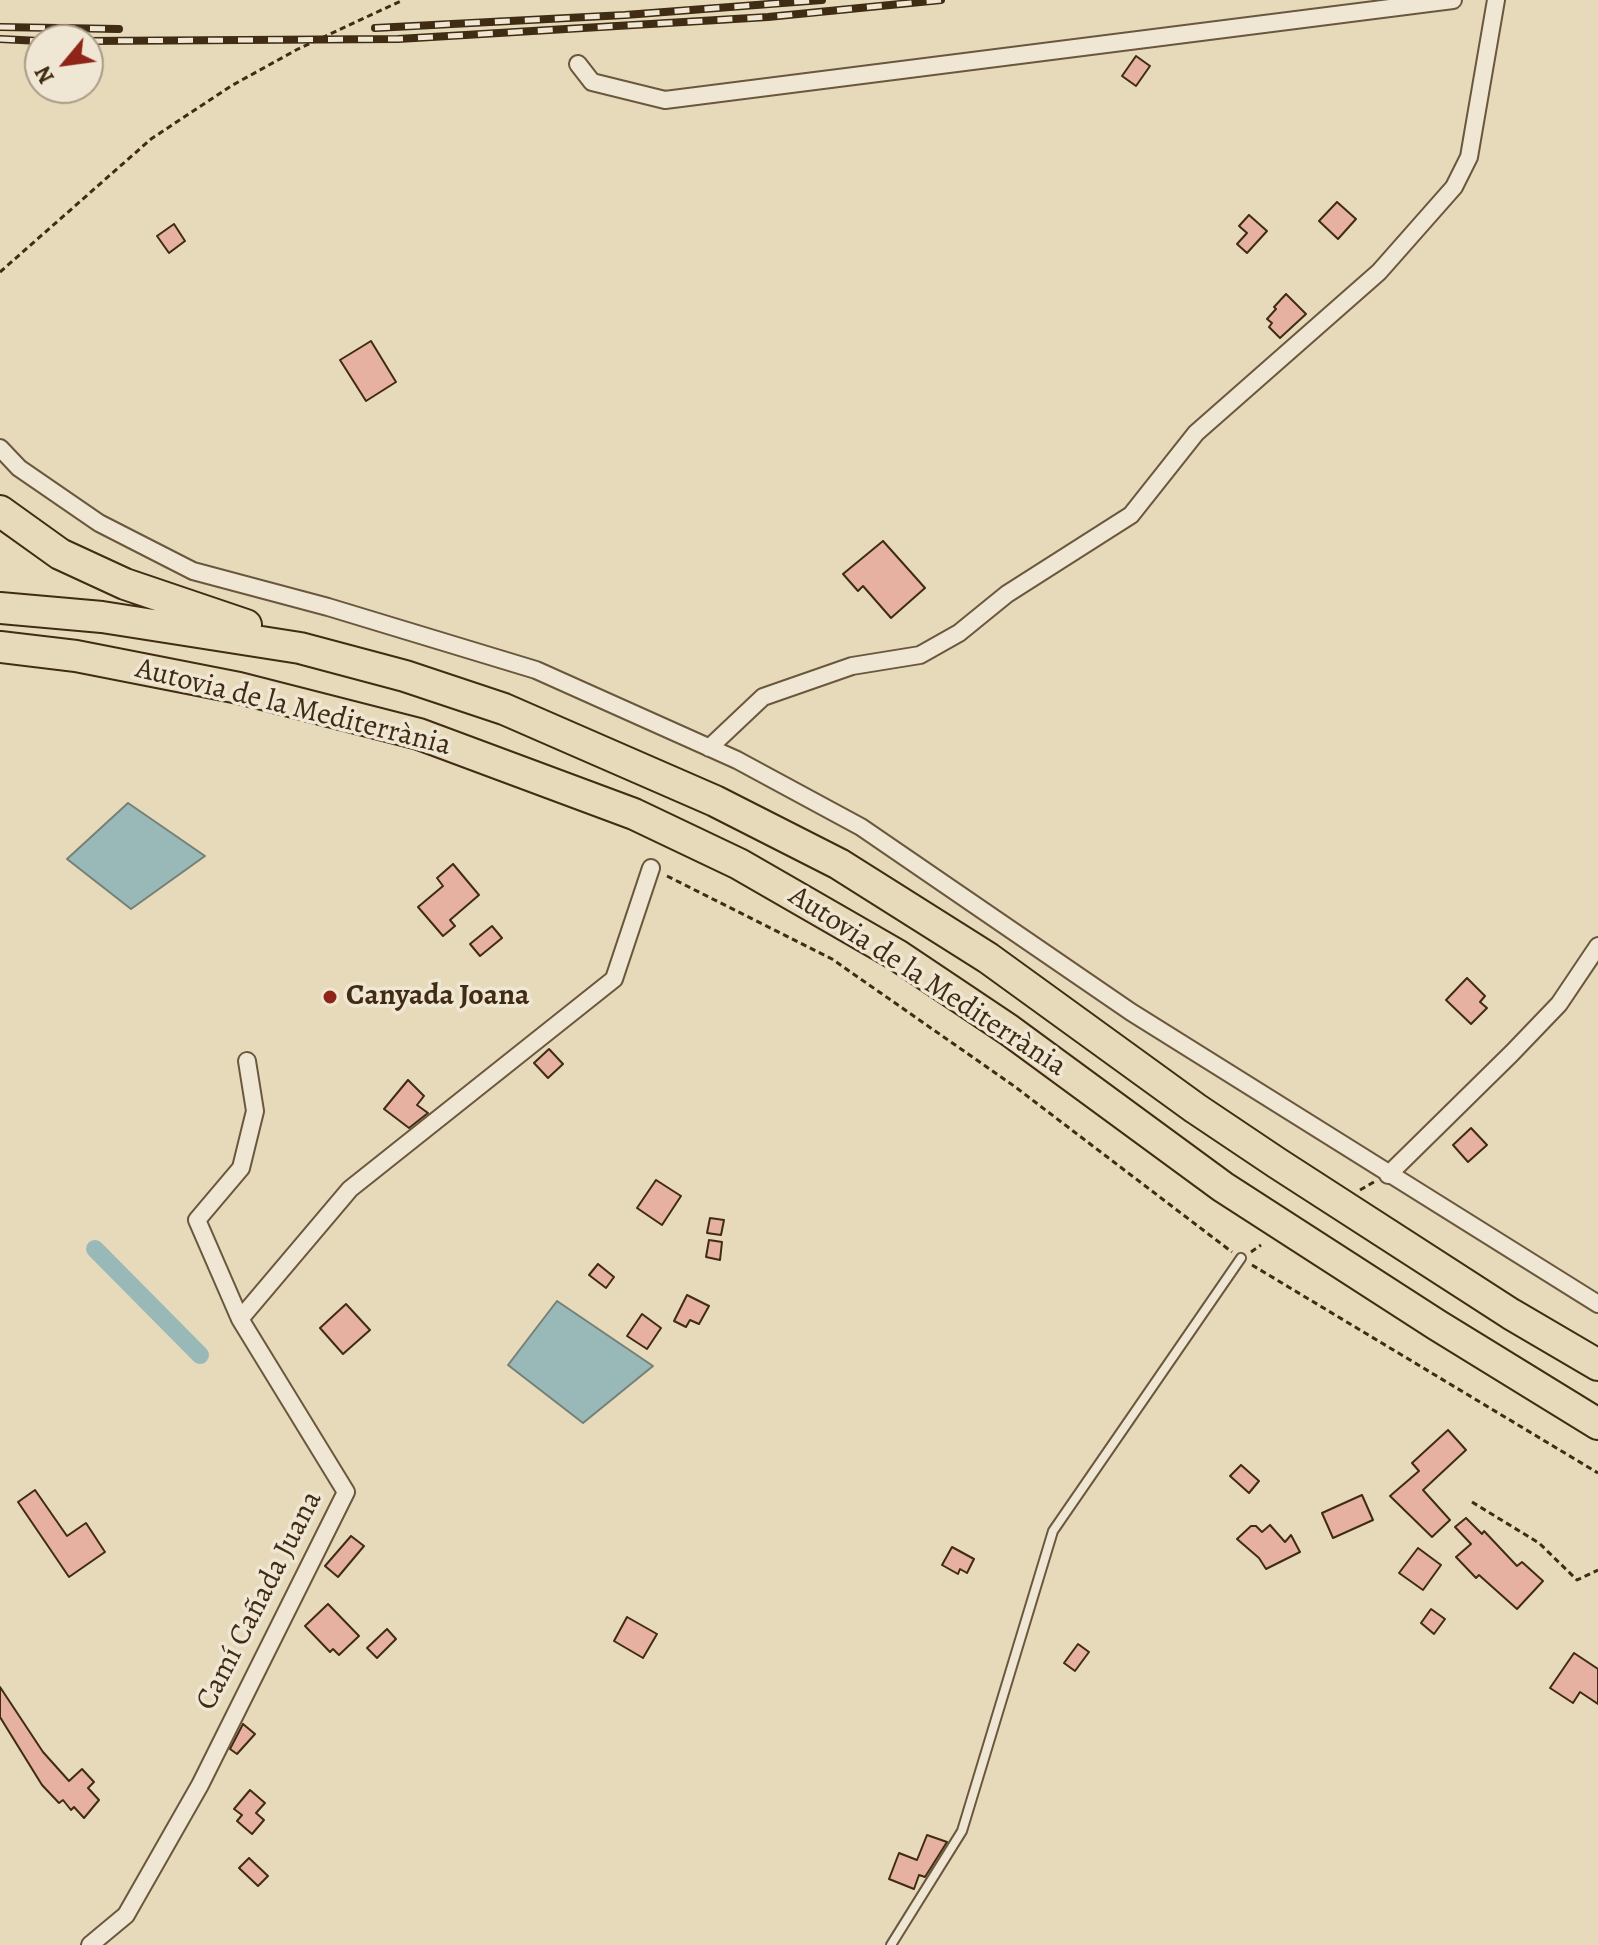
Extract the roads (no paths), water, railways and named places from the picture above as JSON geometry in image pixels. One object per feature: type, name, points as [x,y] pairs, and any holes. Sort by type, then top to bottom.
[{"type":"highway","points":[[0,511],[60,554],[125,584],[243,624],[300,648]]},
{"type":"highway","name":"Autovia de la Mediterrània","points":[[0,608],[102,617],[300,648],[405,676],[504,709],[715,801],[839,864],[988,958],[1195,1108],[1498,1306],[1598,1365]]},
{"type":"highway","name":"Autovia de la Mediterrània","points":[[0,647],[76,656],[239,688],[419,734],[634,814],[739,864],[897,955],[1009,1030],[1223,1187],[1598,1424]]},
{"type":"highway","points":[[0,665],[31,666],[76,656]]},
{"type":"street","points":[[578,64],[592,82],[665,100],[1453,0]]},
{"type":"street","points":[[709,748],[763,697],[852,666],[920,655],[959,633],[1007,594],[1131,515],[1196,433],[1379,272],[1454,187],[1469,157],[1496,0]]},
{"type":"street","points":[[0,448],[19,468],[99,523],[193,571],[328,607],[536,670],[709,748],[861,827],[1131,1012],[1598,1304]]},
{"type":"street","points":[[247,1061],[255,1111],[241,1168],[197,1220],[240,1319],[350,1189],[614,979],[651,868]]},
{"type":"street","points":[[1388,1175],[1559,1004],[1598,946]]},
{"type":"street","name":"Camí Cañada Juana","points":[[90,1945],[126,1915],[200,1785],[346,1492],[240,1319]]},
{"type":"lane","points":[[891,1945],[962,1831],[1053,1531],[1241,1258]]},
{"type":"water","points":[[128,803],[205,856],[131,909],[67,859]]},
{"type":"water","points":[[557,1301],[653,1366],[583,1423],[508,1365]]},
{"type":"waterway","points":[[95,1249],[200,1355]]},
{"type":"railway","points":[[375,28],[625,15],[822,0]]},
{"type":"railway","points":[[104,41],[398,39],[768,17],[941,0]]},
{"type":"railway","points":[[0,27],[119,29]]},
{"type":"railway","points":[[0,39],[24,40]]},
{"type":"place","name":"Canyada Joana","points":[[330,997]]}]
